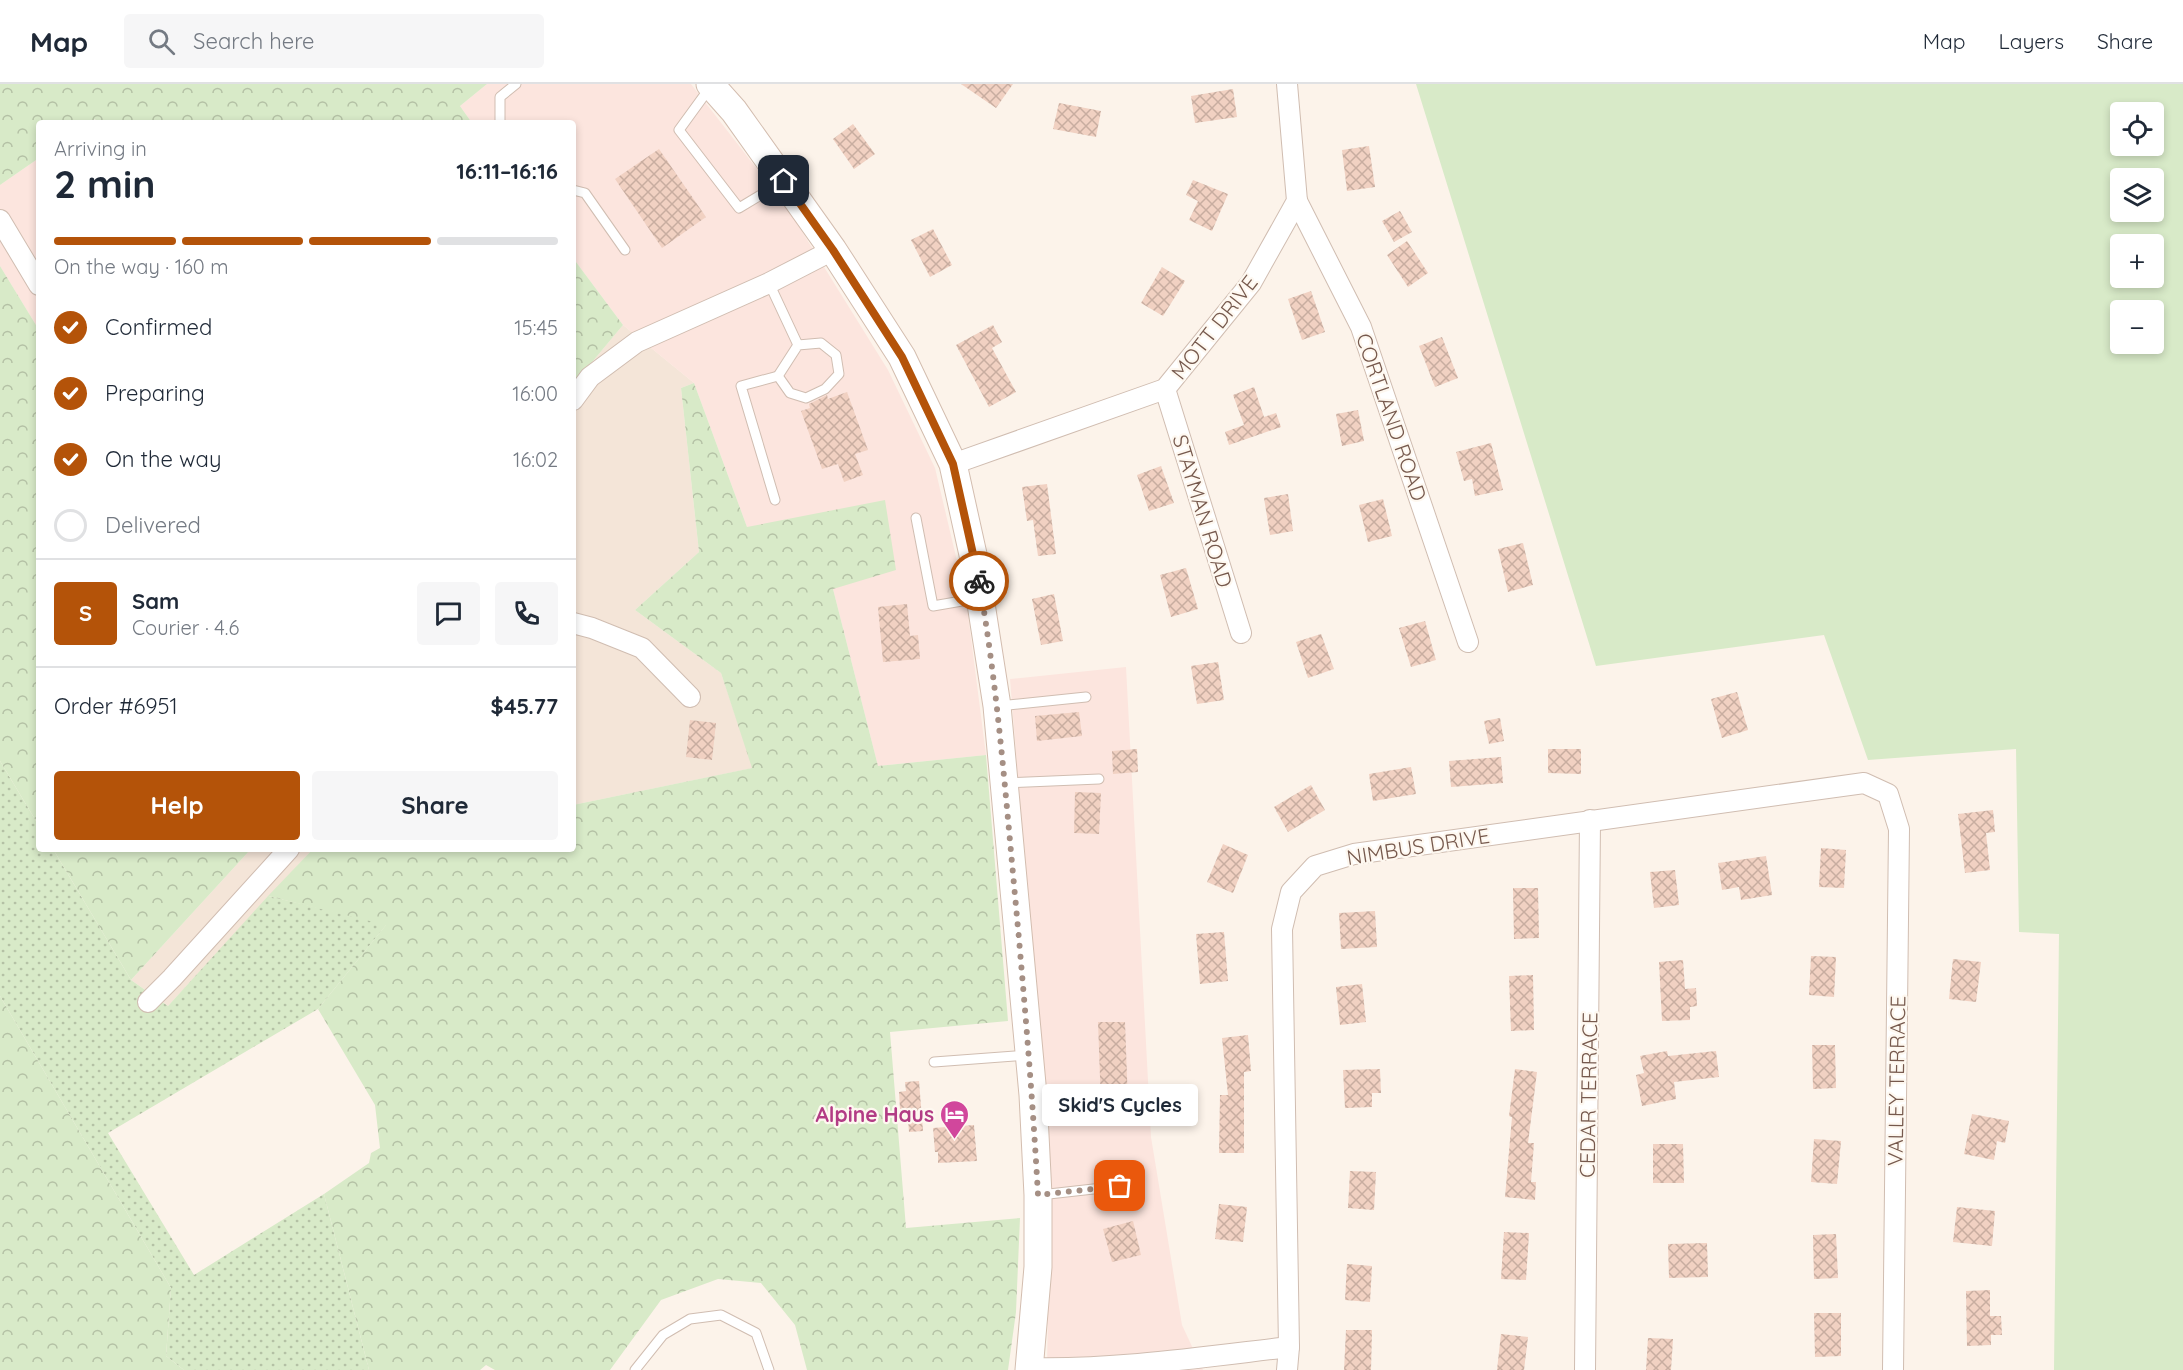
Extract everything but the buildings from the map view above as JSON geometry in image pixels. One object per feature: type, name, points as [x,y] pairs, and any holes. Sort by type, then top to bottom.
[{"type":"main road","points":[[710,85],[734,111],[833,250],[902,357],[953,464],[981,598],[997,706],[1029,1054],[1038,1195],[1038,1267],[1029,1369]]},
{"type":"street","points":[[1287,84],[1297,201]]},
{"type":"street","name":"MOTT DRIVE","points":[[953,464],[1165,389],[1251,283],[1297,201]]},
{"type":"street","name":"CORTLAND ROAD","points":[[1297,201],[1361,327],[1468,642]]},
{"type":"street","points":[[0,220],[36,280]]},
{"type":"street","points":[[576,396],[590,377],[637,342],[769,283],[833,250]]},
{"type":"street","name":"STAYMAN ROAD","points":[[1165,389],[1241,633]]},
{"type":"street","points":[[576,624],[642,648],[690,697]]},
{"type":"street","name":"NIMBUS DRIVE","points":[[1287,1370],[1289,1347],[1282,929],[1290,892],[1315,866],[1354,854],[1864,783],[1888,794]]},
{"type":"street","name":"VALLEY TERRACE","points":[[1888,794],[1899,829],[1893,1370]]},
{"type":"street","name":"CEDAR TERRACE","points":[[1585,1370],[1590,820]]},
{"type":"street","points":[[148,1002],[286,852]]},
{"type":"street","points":[[1029,1369],[1193,1364],[1289,1347]]},
{"type":"lane","points":[[500,120],[500,97],[516,84]]},
{"type":"lane","points":[[710,85],[679,130],[739,208],[784,181]]},
{"type":"lane","points":[[576,191],[585,193],[625,250]]},
{"type":"lane","points":[[769,283],[798,345]]},
{"type":"lane","points":[[778,376],[790,393],[807,398],[825,389],[839,374],[836,355],[821,343],[798,345]]},
{"type":"lane","points":[[775,500],[741,386],[778,376],[798,345]]},
{"type":"lane","points":[[916,518],[933,606],[981,598]]},
{"type":"lane","points":[[997,706],[1086,697]]},
{"type":"lane","points":[[1005,783],[1100,779]]},
{"type":"lane","points":[[934,1062],[1029,1054]]},
{"type":"lane","points":[[1038,1195],[1120,1186]]},
{"type":"lane","points":[[635,1370],[663,1335],[690,1319],[721,1315],[756,1333],[769,1370]]},
{"type":"shaded area","points":[[487,84],[691,84],[788,209],[888,370],[935,468],[966,599],[986,755],[878,766],[833,589],[747,527],[694,383],[623,325],[576,262],[576,120],[470,120],[460,106]]},
{"type":"shaded area","points":[[36,160],[36,325],[0,266],[0,185]]},
{"type":"shaded area","points":[[623,325],[694,383],[681,388],[699,552],[635,610],[721,673],[753,768],[576,804],[576,381]]},
{"type":"shaded area","points":[[1126,667],[1151,1137],[1182,1325],[1203,1370],[1047,1370],[1050,1172],[1010,679]]},
{"type":"shaded area","points":[[248,852],[310,852],[168,1006],[131,980]]},
{"type":"green space","points":[[0,84],[487,84],[460,106],[470,120],[36,120],[36,160],[0,185]]},
{"type":"green space","points":[[1416,84],[2183,84],[2183,1370],[2054,1370],[2059,934],[2019,932],[2016,749],[1868,760],[1824,635],[1596,666]]},
{"type":"green space","points":[[576,262],[623,325],[576,381]]},
{"type":"green space","points":[[0,266],[36,325],[36,821],[0,761]]},
{"type":"green space","points":[[694,383],[747,527],[885,500],[896,570],[833,589],[878,766],[986,755],[1008,1021],[890,1032],[906,1228],[1020,1218],[1016,1312],[1008,1370],[807,1370],[795,1325],[761,1283],[718,1279],[661,1300],[610,1370],[495,1370],[486,1365],[480,1370],[369,1370],[324,1194],[369,1163],[371,1153],[380,1148],[375,1105],[318,1009],[386,925],[268,896],[310,852],[576,852],[576,804],[752,768],[721,673],[635,610],[699,552],[681,388]]},
{"type":"green space","points":[[0,761],[36,821],[36,852],[55,852],[131,980],[168,1006],[268,896],[387,924],[318,1009],[108,1133],[194,1275],[324,1194],[369,1370],[184,1370],[166,1356],[171,1288],[0,996]]},
{"type":"green space","points":[[55,852],[248,852],[131,980]]},
{"type":"green space","points":[[0,996],[171,1288],[166,1356],[184,1370],[0,1370]]},
{"type":"way so far","points":[[979,581],[997,706],[1005,783],[1033,1095],[1038,1195],[1120,1186]]},
{"type":"place","name":"Alpine Haus","points":[[955,1140]]},
{"type":"place","name":"Skid'S Cycles","points":[[1120,1186]]},
{"type":"route","points":[[784,181],[833,250],[902,357],[953,464],[979,581]]}]
